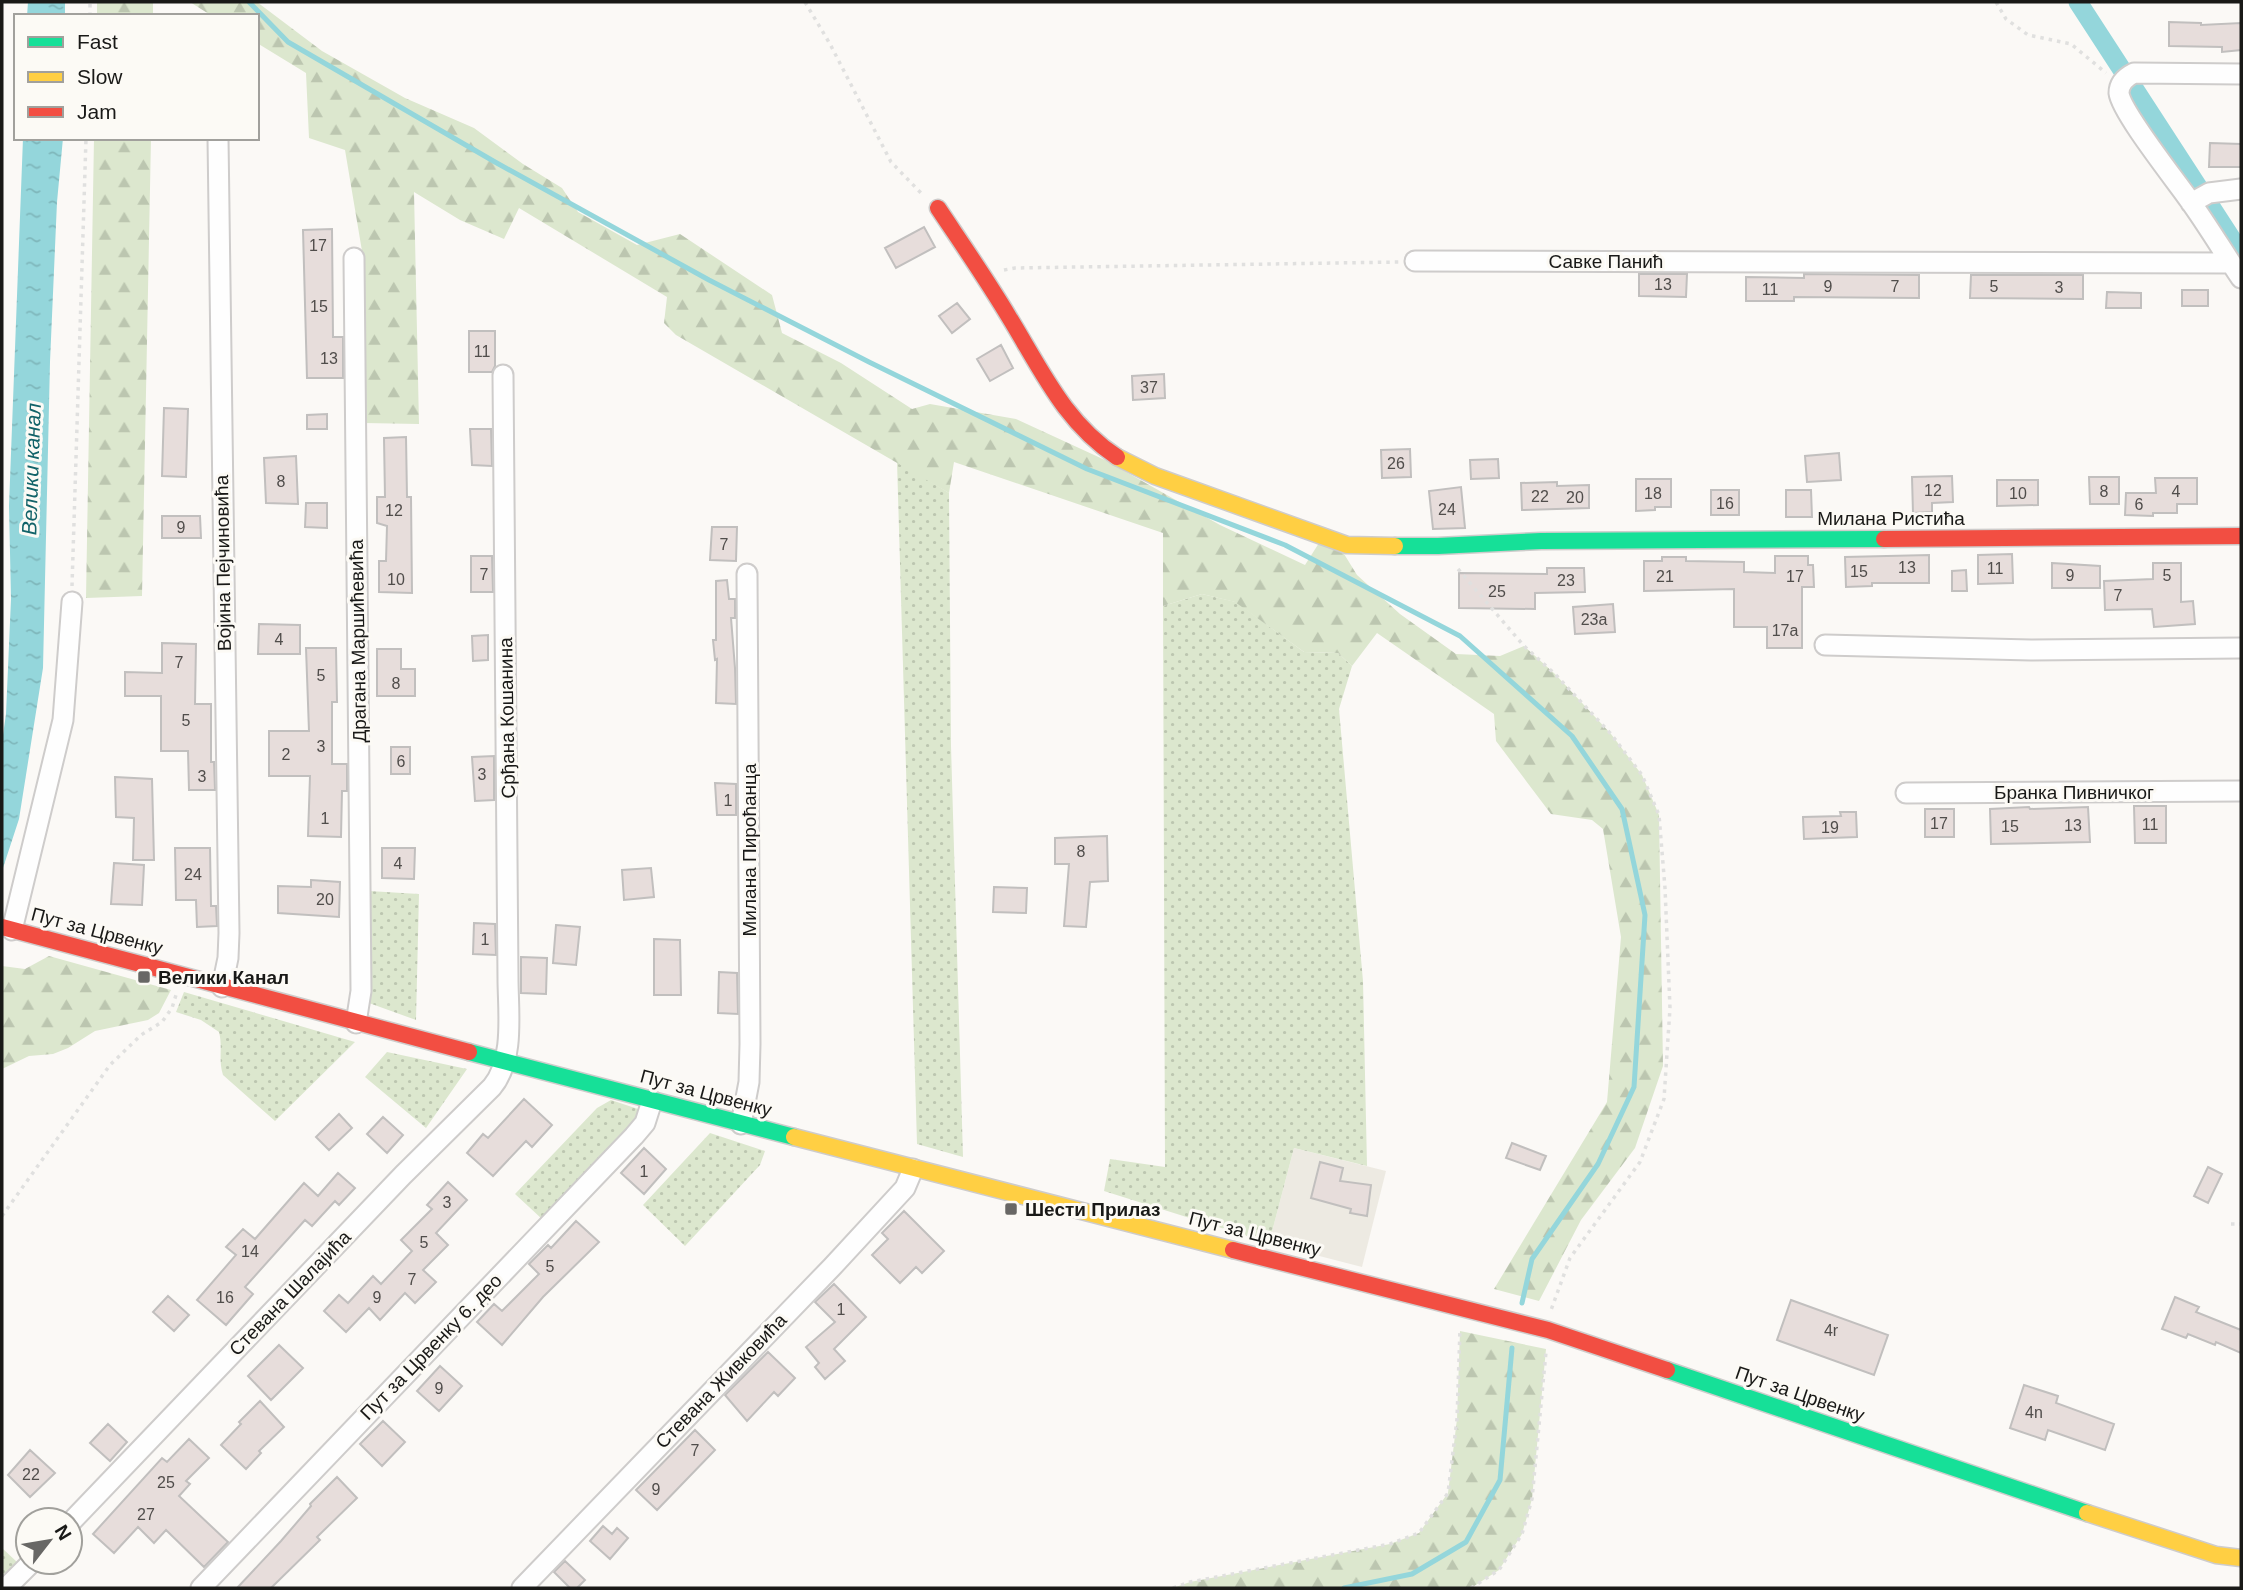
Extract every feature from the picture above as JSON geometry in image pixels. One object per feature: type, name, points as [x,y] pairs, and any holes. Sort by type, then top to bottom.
[{"type":"street","points":[[2236,271],[2122,103],[2120,86],[2134,73],[2241,74]]},
{"type":"street","name":"Војина Пејчиновића","points":[[218,140],[229,933],[228,958],[222,987]]},
{"type":"street","points":[[2191,203],[2209,193],[2241,189]]},
{"type":"street","name":"Милана Ристића","points":[[938,208],[1060,403],[1084,432],[1115,456],[1156,476],[1347,545],[2241,536]]},
{"type":"street","name":"Драгана Маршићевића","points":[[354,258],[361,991],[356,1023]]},
{"type":"street","name":"Савке Панић","points":[[1415,261],[2236,271]]},
{"type":"street","name":"Срђана Кошанина","points":[[503,375],[508,800],[508,1033],[504,1061]]},
{"type":"street","name":"Милана Пироћанца","points":[[741,1124],[749,1083],[750,1044],[747,574]]},
{"type":"street","points":[[7,928],[63,720],[72,602]]},
{"type":"street","points":[[1825,645],[2031,650],[2241,648]]},
{"type":"street","name":"Бранка Пивничког","points":[[1906,793],[2241,791]]},
{"type":"street","name":"Пут за Црвенку","points":[[7,928],[652,1101],[1548,1330],[2166,1540],[2216,1555],[2241,1558]]},
{"type":"street","name":"Стевана Шалајића","points":[[84,1507],[394,1184],[492,1087],[499,1079],[504,1061]]},
{"type":"street","name":"Пут за Црвенку 6. део","points":[[201,1588],[634,1136],[645,1123],[652,1101]]},
{"type":"street","name":"Стевана Живковића","points":[[523,1588],[841,1257],[905,1188],[913,1169]]},
{"type":"path","points":[[805,2],[830,44],[891,162],[938,208]]},
{"type":"path","points":[[1996,2],[2006,19],[2028,35],[2071,44],[2120,86]]},
{"type":"path","points":[[72,602],[86,140]]},
{"type":"path","points":[[982,275],[1015,268],[1415,261]]},
{"type":"path","points":[[1438,546],[1524,646],[1555,674],[1611,734],[1642,775],[1659,816],[1670,1008],[1664,1099],[1640,1162],[1570,1258],[1552,1301],[1532,1499],[1522,1534],[1499,1570],[1471,1588]]},
{"type":"path","points":[[2,1216],[110,1065],[141,1035],[162,1022],[172,1008],[181,976]]},
{"type":"path","points":[[2231,1224],[2241,1224]]},
{"type":"path","points":[[1173,1588],[1190,1582],[1390,1544],[1419,1533],[1448,1493],[1457,1419],[1461,1306]]},
{"type":"shaded area","points":[[1294,1148],[1386,1171],[1362,1267],[1269,1243]]},
{"type":"green space","points":[[97,2],[153,2],[153,14],[97,14]]},
{"type":"green space","points":[[190,2],[257,2],[322,51],[405,98],[474,128],[523,164],[562,188],[578,212],[637,245],[680,234],[772,295],[782,333],[841,363],[912,409],[930,404],[1016,419],[1105,460],[1220,525],[1305,565],[1319,543],[1341,549],[1357,575],[1400,614],[1456,654],[1500,656],[1524,646],[1555,674],[1611,734],[1642,775],[1659,815],[1663,1066],[1635,1148],[1581,1220],[1539,1301],[1494,1289],[1607,1102],[1621,937],[1603,829],[1592,820],[1551,814],[1496,741],[1494,714],[1377,633],[1352,666],[1338,653],[1304,652],[1235,602],[1202,594],[1163,606],[1163,533],[954,462],[949,493],[676,335],[664,323],[667,297],[519,208],[504,239],[460,220],[414,192],[419,424],[364,423],[362,251],[345,150],[309,138],[306,73],[259,44],[259,14],[209,14]]},
{"type":"green space","points":[[94,140],[151,140],[142,596],[86,598]]},
{"type":"green space","points":[[897,461],[949,493],[951,746],[963,1157],[917,1144]]},
{"type":"green space","points":[[1202,594],[1236,602],[1304,652],[1338,653],[1352,666],[1339,709],[1363,981],[1367,1166],[1294,1148],[1269,1243],[1104,1191],[1110,1159],[1165,1167],[1163,606]]},
{"type":"green space","points":[[369,891],[419,894],[416,1020],[369,1003]]},
{"type":"green space","points":[[49,956],[171,990],[159,1013],[148,1020],[95,1031],[68,1048],[53,1054],[29,1056],[2,1069],[2,966],[25,969]]},
{"type":"green space","points":[[184,992],[355,1042],[275,1121],[223,1075],[219,1032],[201,1020],[176,1012]]},
{"type":"green space","points":[[387,1052],[467,1069],[426,1128],[365,1077]]},
{"type":"green space","points":[[611,1100],[644,1111],[619,1143],[542,1219],[515,1194],[597,1108]]},
{"type":"green space","points":[[710,1133],[765,1151],[760,1165],[685,1246],[643,1205]]},
{"type":"green space","points":[[1460,1331],[1546,1349],[1532,1499],[1522,1534],[1499,1570],[1471,1588],[1173,1588],[1190,1582],[1390,1544],[1419,1533],[1448,1493],[1457,1419]]},
{"type":"green space","points":[[2,1548],[14,1559],[14,1565],[2,1578]]},
{"type":"water","points":[[28,2],[65,2],[65,14],[27,14]]},
{"type":"water","name":"Велики канал","points":[[23,140],[63,140],[57,202],[50,362],[43,668],[19,819],[2,871],[2,742],[6,714],[11,599],[9,506]]},
{"type":"building","points":[[2169,22],[2201,25],[2241,23],[2241,50],[2222,52],[2222,47],[2169,46]]},
{"type":"building","points":[[2210,143],[2241,144],[2241,167],[2209,167]]},
{"type":"building","points":[[924,227],[935,247],[896,268],[885,248]]},
{"type":"building","points":[[332,229],[333,337],[343,337],[343,378],[307,378],[303,230]]},
{"type":"building","points":[[1639,274],[1687,274],[1686,297],[1639,296]]},
{"type":"building","points":[[1804,274],[1919,275],[1919,298],[1794,297],[1794,301],[1746,301],[1746,277],[1804,278]]},
{"type":"building","points":[[1971,275],[2083,275],[2083,299],[1970,298]]},
{"type":"building","points":[[2182,290],[2208,290],[2208,306],[2182,306]]},
{"type":"building","points":[[2107,292],[2141,293],[2141,308],[2106,308]]},
{"type":"building","points":[[957,303],[970,319],[952,333],[939,316]]},
{"type":"building","points":[[469,331],[495,331],[495,366],[492,372],[469,372]]},
{"type":"building","points":[[1001,345],[1013,368],[990,381],[977,359]]},
{"type":"building","points":[[1164,374],[1165,398],[1133,400],[1132,376]]},
{"type":"building","points":[[164,408],[188,409],[186,477],[162,476]]},
{"type":"building","points":[[327,414],[327,429],[307,429],[307,415]]},
{"type":"building","points":[[470,429],[491,429],[492,466],[472,465]]},
{"type":"building","points":[[406,437],[407,497],[411,497],[412,593],[379,592],[379,561],[386,561],[387,526],[377,523],[377,497],[385,497],[384,438]]},
{"type":"building","points":[[1410,449],[1411,477],[1382,478],[1381,450]]},
{"type":"building","points":[[1839,453],[1841,480],[1807,482],[1805,456]]},
{"type":"building","points":[[296,456],[298,504],[266,503],[264,458]]},
{"type":"building","points":[[1498,459],[1499,478],[1471,479],[1470,460]]},
{"type":"building","points":[[1952,476],[1953,502],[1932,503],[1932,512],[1913,513],[1912,477]]},
{"type":"building","points":[[2089,477],[2119,477],[2119,504],[2090,504]]},
{"type":"building","points":[[2155,478],[2197,478],[2197,504],[2177,504],[2177,513],[2125,515],[2126,493],[2156,493]]},
{"type":"building","points":[[1636,479],[1671,479],[1671,507],[1636,511]]},
{"type":"building","points":[[1997,480],[2038,480],[2038,505],[1997,506]]},
{"type":"building","points":[[1557,482],[1557,486],[1589,485],[1589,508],[1522,510],[1521,483]]},
{"type":"building","points":[[1461,487],[1465,528],[1433,529],[1429,491]]},
{"type":"building","points":[[1711,490],[1739,490],[1739,515],[1711,515]]},
{"type":"building","points":[[1786,490],[1811,490],[1812,517],[1786,517]]},
{"type":"building","points":[[306,503],[327,503],[327,528],[305,527]]},
{"type":"building","points":[[162,516],[200,516],[201,538],[162,538]]},
{"type":"building","points":[[712,527],[737,527],[736,561],[710,560]]},
{"type":"building","points":[[2012,554],[2013,583],[1978,584],[1978,555]]},
{"type":"building","points":[[1929,555],[1929,583],[1872,583],[1872,586],[1846,587],[1845,557]]},
{"type":"building","points":[[471,556],[492,556],[493,592],[471,592]]},
{"type":"building","points":[[1775,556],[1808,556],[1808,565],[1813,565],[1814,587],[1802,587],[1802,648],[1767,648],[1767,627],[1734,627],[1734,589],[1644,591],[1644,561],[1662,561],[1662,557],[1686,557],[1686,561],[1744,562],[1744,572],[1775,573]]},
{"type":"building","points":[[2052,563],[2100,566],[2100,588],[2052,588]]},
{"type":"building","points":[[2153,563],[2181,563],[2181,602],[2193,601],[2195,624],[2154,627],[2152,609],[2105,610],[2104,581],[2153,579]]},
{"type":"building","points":[[1547,568],[1584,568],[1585,592],[1535,593],[1535,609],[1459,608],[1459,573],[1547,574]]},
{"type":"building","points":[[1966,570],[1967,591],[1952,591],[1952,571]]},
{"type":"building","points":[[727,580],[729,599],[735,599],[735,618],[731,618],[736,704],[716,703],[717,659],[715,660],[713,640],[716,640],[716,581]]},
{"type":"building","points":[[1613,604],[1615,632],[1575,634],[1573,607]]},
{"type":"building","points":[[259,624],[300,625],[300,654],[258,654]]},
{"type":"building","points":[[488,635],[488,660],[473,661],[472,636]]},
{"type":"building","points":[[162,643],[196,644],[195,704],[211,704],[211,762],[214,762],[215,790],[189,790],[188,751],[161,751],[161,696],[125,696],[125,672],[162,673]]},
{"type":"building","points":[[306,648],[336,648],[337,702],[332,702],[332,764],[347,764],[347,791],[342,791],[341,837],[308,836],[310,776],[269,776],[269,731],[309,731]]},
{"type":"building","points":[[377,649],[401,649],[401,669],[415,669],[415,696],[377,696]]},
{"type":"building","points":[[391,747],[410,747],[410,774],[391,774]]},
{"type":"building","points":[[494,756],[494,800],[475,801],[472,757]]},
{"type":"building","points":[[115,777],[152,779],[154,860],[133,860],[134,818],[116,817]]},
{"type":"building","points":[[715,783],[736,784],[736,815],[717,815]]},
{"type":"building","points":[[2134,806],[2166,806],[2166,843],[2135,843]]},
{"type":"building","points":[[2088,807],[2090,842],[1991,844],[1990,809]]},
{"type":"building","points":[[1925,809],[1954,809],[1954,837],[1925,837]]},
{"type":"building","points":[[1840,812],[1856,812],[1857,837],[1804,839],[1803,817],[1841,816]]},
{"type":"building","points":[[1107,836],[1108,881],[1090,882],[1086,927],[1064,926],[1069,864],[1055,864],[1055,838]]},
{"type":"building","points":[[175,848],[210,848],[211,906],[216,906],[217,926],[197,927],[196,900],[176,900]]},
{"type":"building","points":[[382,848],[415,848],[414,879],[382,878]]},
{"type":"building","points":[[114,863],[144,865],[142,905],[111,904]]},
{"type":"building","points":[[651,868],[654,897],[624,900],[622,870]]},
{"type":"building","points":[[311,880],[340,882],[339,917],[278,913],[278,886],[311,887]]},
{"type":"building","points":[[994,887],[1027,888],[1026,913],[993,912]]},
{"type":"building","points":[[474,923],[495,924],[496,955],[473,954]]},
{"type":"building","points":[[556,925],[580,927],[576,965],[553,963]]},
{"type":"building","points":[[654,939],[680,940],[681,995],[654,995]]},
{"type":"building","points":[[521,957],[547,958],[546,994],[521,993]]},
{"type":"building","points":[[719,972],[737,973],[738,1014],[718,1013]]},
{"type":"building","points":[[524,1099],[552,1125],[532,1147],[526,1141],[493,1176],[467,1153],[483,1134],[488,1138]]},
{"type":"building","points":[[339,1114],[352,1128],[329,1150],[316,1137]]},
{"type":"building","points":[[383,1117],[403,1135],[387,1153],[367,1134]]},
{"type":"building","points":[[1512,1143],[1546,1156],[1540,1170],[1506,1158]]},
{"type":"building","points":[[644,1148],[666,1169],[644,1194],[621,1173]]},
{"type":"building","points":[[1320,1162],[1343,1168],[1340,1181],[1371,1185],[1367,1216],[1350,1213],[1351,1209],[1311,1198]]},
{"type":"building","points":[[2208,1167],[2222,1174],[2208,1203],[2194,1196]]},
{"type":"building","points":[[338,1173],[355,1188],[339,1205],[335,1201],[312,1226],[305,1220],[245,1287],[253,1294],[226,1325],[197,1300],[236,1255],[226,1247],[243,1229],[255,1239],[304,1183],[318,1196]]},
{"type":"building","points":[[448,1182],[467,1200],[436,1233],[448,1245],[423,1270],[436,1282],[415,1303],[405,1293],[380,1320],[369,1308],[346,1332],[324,1311],[339,1295],[348,1303],[373,1276],[381,1284],[412,1251],[401,1240],[432,1209],[427,1205]]},
{"type":"building","points":[[904,1211],[944,1251],[922,1273],[916,1267],[900,1283],[872,1255],[888,1239],[882,1233]]},
{"type":"building","points":[[576,1221],[599,1242],[543,1297],[502,1345],[477,1322],[494,1304],[502,1311],[539,1274],[529,1264],[548,1245],[551,1248]]},
{"type":"building","points":[[834,1284],[866,1317],[834,1349],[845,1361],[825,1379],[815,1367],[819,1363],[806,1347],[835,1322],[815,1302]]},
{"type":"building","points":[[168,1296],[189,1315],[174,1331],[153,1312]]},
{"type":"building","points":[[2175,1297],[2199,1307],[2196,1312],[2241,1330],[2241,1353],[2216,1342],[2215,1345],[2188,1334],[2186,1338],[2162,1329]]},
{"type":"building","points":[[1791,1300],[1888,1335],[1874,1375],[1777,1340]]},
{"type":"building","points":[[279,1345],[303,1368],[271,1400],[248,1376]]},
{"type":"building","points":[[768,1352],[795,1378],[778,1396],[774,1392],[747,1421],[725,1395]]},
{"type":"building","points":[[440,1366],[462,1386],[439,1411],[417,1391]]},
{"type":"building","points":[[2024,1385],[2058,1396],[2056,1403],[2114,1424],[2105,1450],[2048,1430],[2045,1440],[2010,1428]]},
{"type":"building","points":[[260,1401],[284,1427],[259,1451],[261,1453],[246,1469],[221,1445]]},
{"type":"building","points":[[383,1421],[405,1442],[382,1466],[360,1444]]},
{"type":"building","points":[[108,1424],[127,1442],[110,1461],[90,1443]]},
{"type":"building","points":[[695,1430],[715,1450],[657,1510],[636,1490]]},
{"type":"building","points":[[189,1439],[209,1458],[186,1481],[190,1484],[179,1496],[228,1542],[204,1567],[166,1530],[154,1543],[138,1527],[114,1553],[93,1534],[162,1458],[167,1462]]},
{"type":"building","points":[[30,1450],[55,1473],[30,1497],[8,1475]]},
{"type":"building","points":[[337,1477],[357,1498],[317,1537],[320,1540],[271,1588],[237,1588],[281,1541],[310,1504]]},
{"type":"building","points":[[603,1526],[612,1534],[617,1528],[628,1538],[610,1559],[590,1541]]},
{"type":"building","points":[[565,1561],[585,1580],[577,1588],[570,1588],[554,1572]]},
{"type":"waterway","points":[[249,2],[288,42],[495,162],[709,280],[1087,469],[1285,545],[1460,636],[1572,736],[1622,809],[1645,915],[1634,1087],[1598,1164],[1532,1259],[1522,1303]]},
{"type":"waterway","points":[[2078,2],[2241,253]]},
{"type":"waterway","points":[[1344,1588],[1412,1574],[1466,1542],[1500,1480],[1512,1348]]},
{"type":"traffic: fast","points":[[1395,546],[1541,541],[1884,539]]},
{"type":"traffic: fast","points":[[469,1052],[794,1137]]},
{"type":"traffic: fast","points":[[1667,1370],[2087,1513]]},
{"type":"traffic: slow","points":[[1117,457],[1155,476],[1347,545],[1395,546]]},
{"type":"traffic: slow","points":[[794,1137],[1233,1250]]},
{"type":"traffic: slow","points":[[2087,1513],[2216,1555],[2241,1558]]},
{"type":"traffic: jam","points":[[938,208],[992,289],[1055,393],[1082,428],[1117,457]]},
{"type":"traffic: jam","points":[[1884,539],[2241,536]]},
{"type":"traffic: jam","points":[[2,927],[469,1052]]},
{"type":"traffic: jam","points":[[1233,1250],[1548,1330],[1667,1370]]},
{"type":"place","name":"Велики Канал","points":[[144,977]]},
{"type":"place","name":"Шести Прилаз","points":[[1011,1209]]}]
